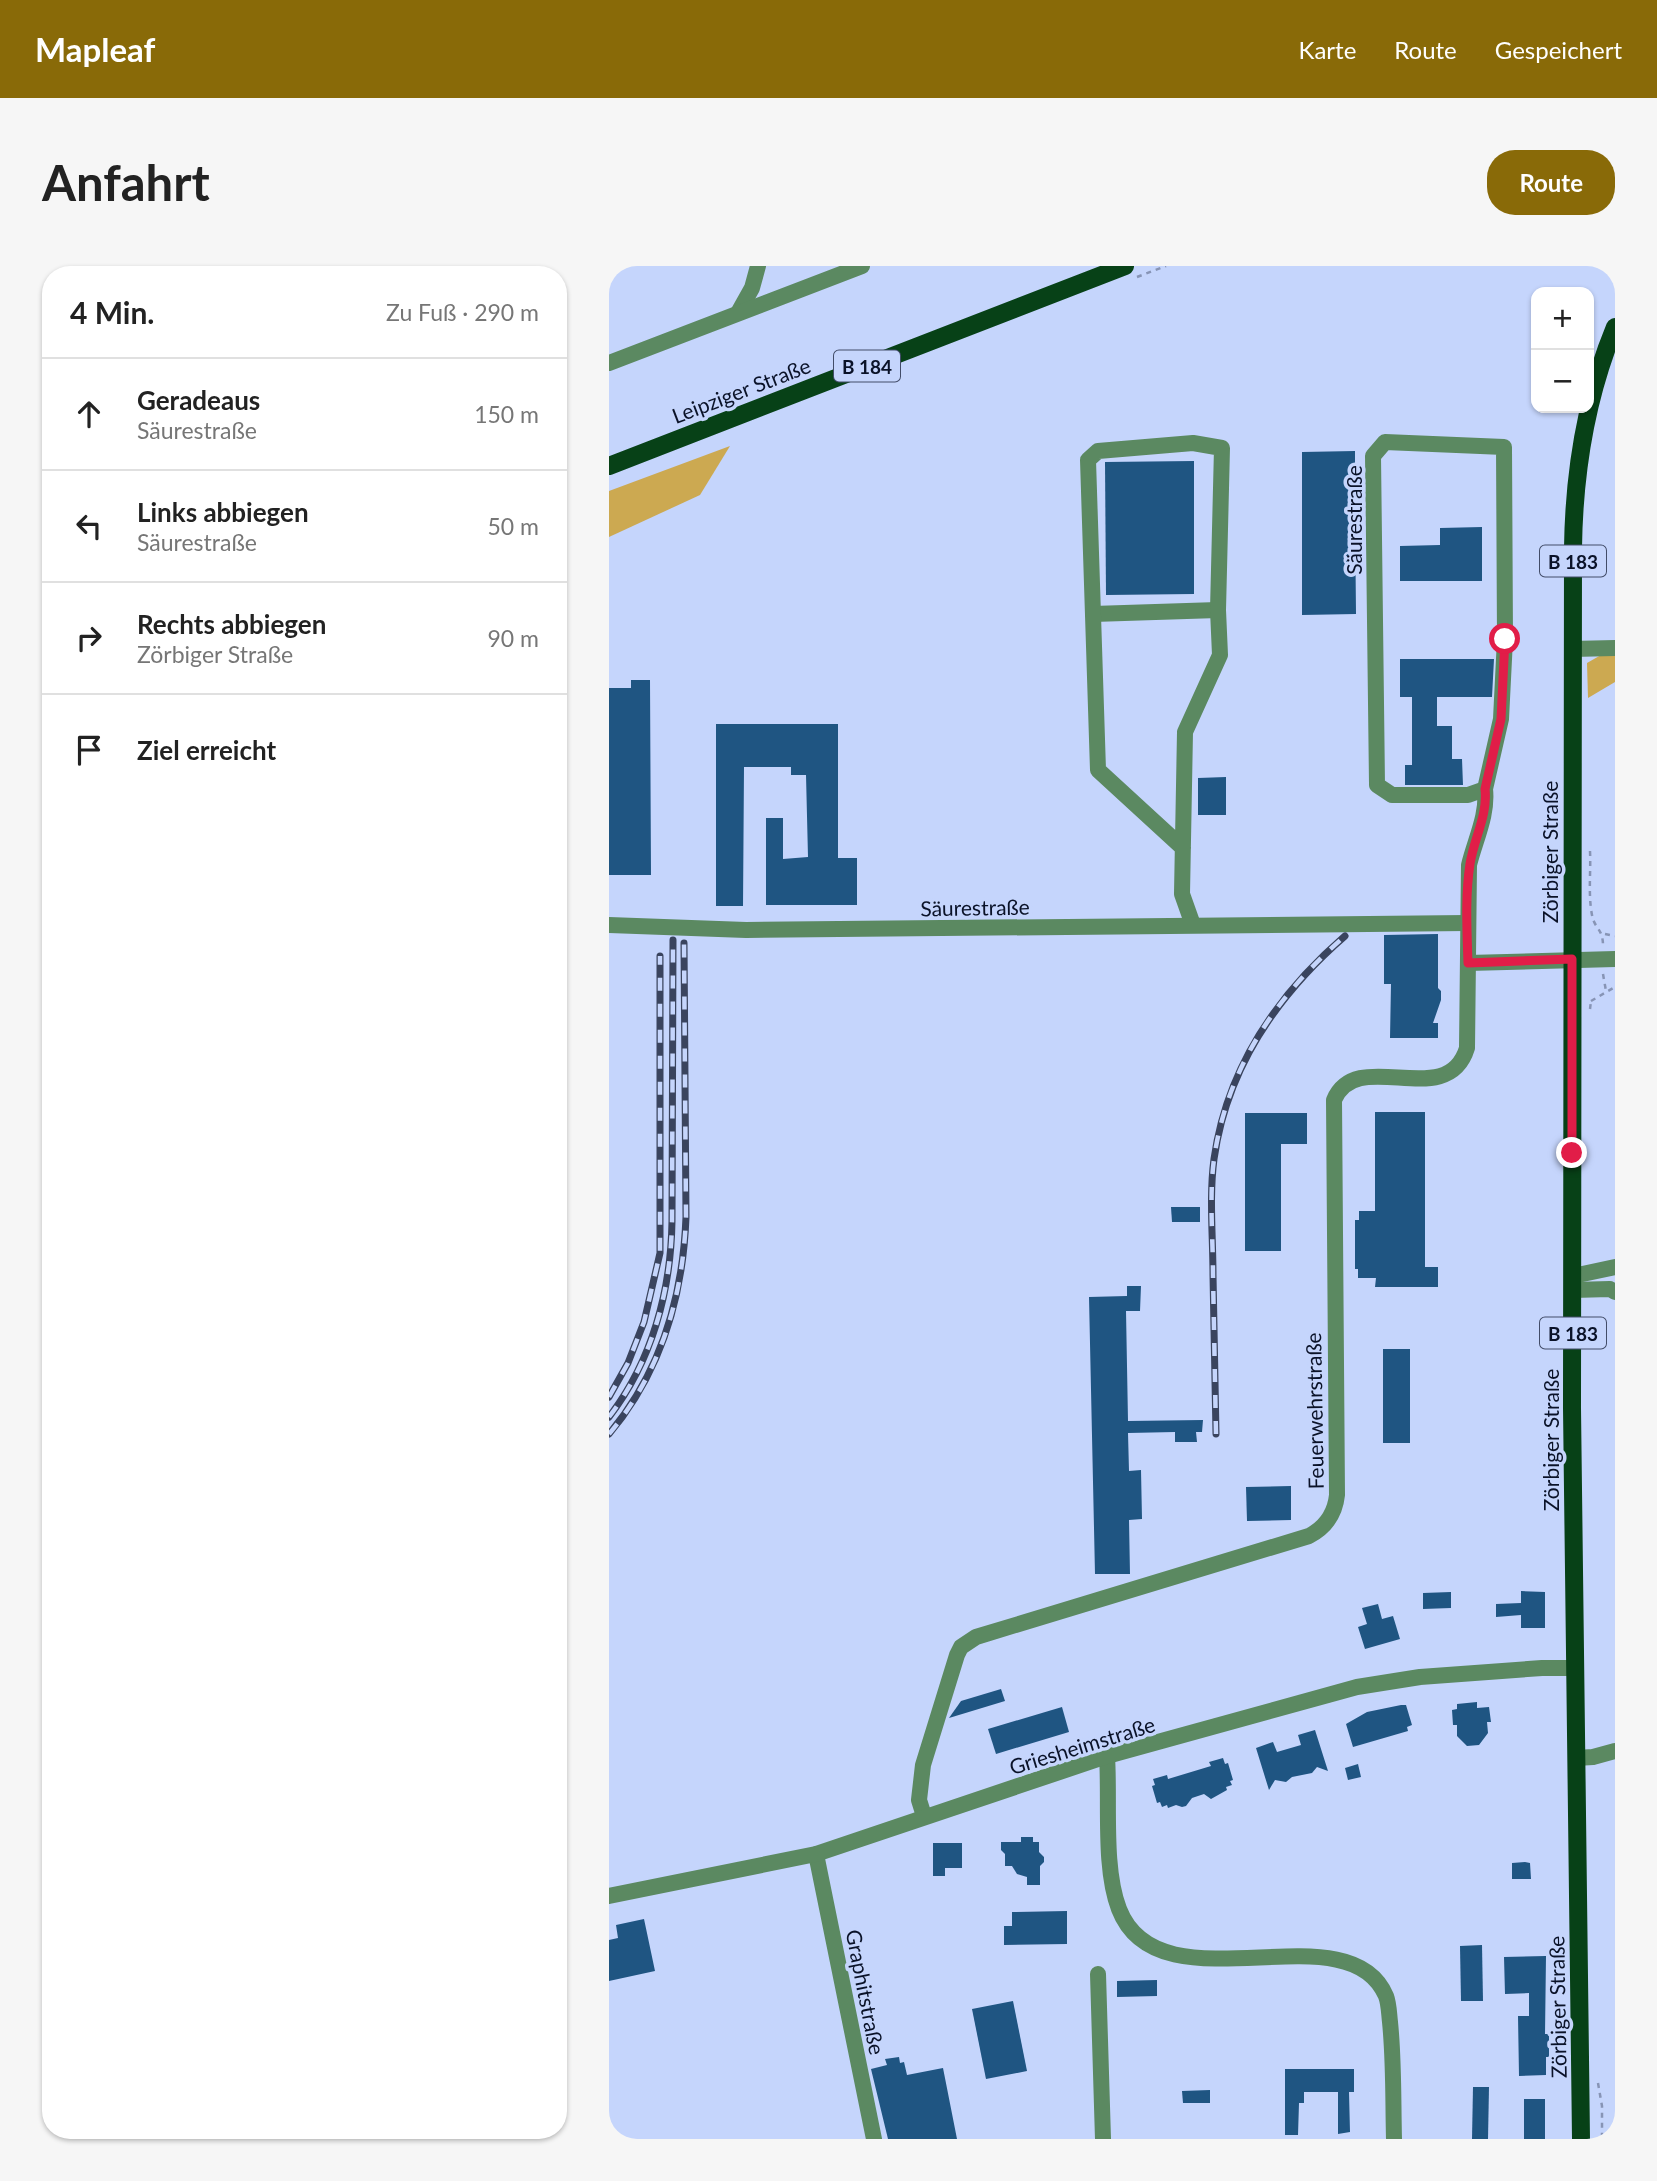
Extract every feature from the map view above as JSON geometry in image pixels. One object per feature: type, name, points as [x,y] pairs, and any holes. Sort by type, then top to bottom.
[{"type":"main road","name":"Leipziger Straße","points":[[609,466],[1125,266]]},
{"type":"main road","name":"Zörbiger Straße","points":[[1581,2139],[1573,1283],[1573,522],[1578,473],[1595,385],[1615,327]]},
{"type":"street","points":[[609,363],[862,266]]},
{"type":"street","points":[[757,269],[762,285],[776,299]]},
{"type":"street","points":[[738,313],[752,288],[757,269]]},
{"type":"street","name":"Säurestraße","points":[[1468,963],[1469,865],[1482,823],[1485,789],[1501,719],[1504,666],[1504,447],[1385,442],[1373,456],[1377,785],[1392,795],[1468,795],[1485,789]]},
{"type":"street","points":[[1183,848],[1098,771],[1088,460],[1098,451],[1193,443],[1222,448],[1218,610],[1220,655],[1185,732],[1183,848],[1182,894],[1193,925]]},
{"type":"street","points":[[1093,614],[1218,610]]},
{"type":"street","points":[[1572,649],[1615,648]]},
{"type":"street","name":"Säurestraße","points":[[609,925],[746,930],[1467,923]]},
{"type":"street","points":[[1468,963],[1609,959]]},
{"type":"street","name":"Feuerwehrstraße","points":[[924,1816],[919,1800],[923,1765],[957,1655],[966,1642],[1308,1536],[1329,1519],[1337,1494],[1334,1100],[1345,1083],[1358,1077],[1434,1077],[1454,1070],[1467,1048],[1468,963]]},
{"type":"street","points":[[1573,1283],[1615,1267]]},
{"type":"street","points":[[1573,1283],[1615,1292]]},
{"type":"street","name":"Griesheimstraße","points":[[609,1896],[816,1854],[1107,1756],[1375,1683],[1500,1671],[1575,1668]]},
{"type":"street","points":[[1576,1758],[1615,1751]]},
{"type":"street","points":[[1107,1756],[1111,1877],[1119,1911],[1127,1924],[1149,1945],[1171,1955],[1210,1958],[1326,1958],[1352,1964],[1374,1975],[1387,1998],[1392,2037],[1394,2139]]},
{"type":"street","name":"Graphitstraße","points":[[816,1854],[874,2139]]},
{"type":"street","points":[[1098,1974],[1103,2139]]},
{"type":"path","points":[[1590,842],[1591,910],[1593,920],[1603,934],[1609,959],[1606,991]]},
{"type":"path","points":[[1603,934],[1615,936]]},
{"type":"path","points":[[1591,1001],[1615,987]]},
{"type":"shaded area","points":[[730,446],[700,495],[609,537],[609,491]]},
{"type":"shaded area","points":[[1601,655],[1615,655],[1615,682],[1588,698],[1587,663]]},
{"type":"building","points":[[1355,451],[1355,491],[1363,491],[1363,516],[1355,516],[1356,614],[1302,615],[1302,452]]},
{"type":"building","points":[[1194,461],[1194,594],[1106,595],[1105,462]]},
{"type":"building","points":[[1482,527],[1482,581],[1400,581],[1400,546],[1440,545],[1440,528]]},
{"type":"building","points":[[1400,659],[1494,659],[1492,697],[1437,697],[1437,726],[1452,726],[1452,759],[1462,759],[1463,785],[1405,785],[1405,765],[1412,765],[1412,697],[1400,697]]},
{"type":"building","points":[[631,680],[650,680],[651,875],[609,875],[609,688],[631,688]]},
{"type":"building","points":[[716,724],[838,724],[838,858],[857,858],[857,905],[766,905],[766,818],[783,818],[783,859],[808,857],[806,775],[791,775],[791,767],[744,767],[743,906],[716,906]]},
{"type":"building","points":[[1226,777],[1226,815],[1198,815],[1198,778]]},
{"type":"building","points":[[1438,934],[1438,988],[1441,991],[1441,1000],[1433,1023],[1438,1023],[1438,1038],[1390,1038],[1391,984],[1384,984],[1384,935]]},
{"type":"building","points":[[1375,1112],[1425,1112],[1425,1267],[1438,1267],[1438,1287],[1375,1287],[1376,1278],[1358,1278],[1358,1269],[1355,1269],[1355,1220],[1359,1220],[1359,1211],[1375,1211]]},
{"type":"building","points":[[1245,1113],[1307,1113],[1307,1144],[1281,1144],[1281,1251],[1245,1251]]},
{"type":"building","points":[[1171,1207],[1200,1207],[1200,1222],[1172,1222]]},
{"type":"building","points":[[1127,1286],[1141,1286],[1140,1311],[1126,1311],[1128,1421],[1203,1420],[1202,1432],[1196,1432],[1197,1442],[1175,1442],[1175,1432],[1128,1433],[1129,1471],[1141,1470],[1142,1519],[1129,1520],[1130,1574],[1095,1574],[1089,1297],[1127,1296]]},
{"type":"building","points":[[1383,1349],[1410,1349],[1410,1443],[1383,1443]]},
{"type":"building","points":[[1291,1486],[1291,1520],[1247,1521],[1246,1487]]},
{"type":"building","points":[[1521,1591],[1545,1592],[1545,1628],[1521,1628],[1521,1615],[1496,1617],[1496,1604],[1521,1603]]},
{"type":"building","points":[[1451,1592],[1451,1608],[1423,1609],[1423,1593]]},
{"type":"building","points":[[1378,1604],[1382,1619],[1393,1616],[1400,1639],[1365,1649],[1358,1627],[1367,1624],[1362,1608]]},
{"type":"building","points":[[1001,1689],[1005,1701],[949,1718],[961,1701]]},
{"type":"building","points":[[1477,1702],[1477,1708],[1489,1707],[1491,1722],[1487,1722],[1488,1733],[1479,1745],[1467,1746],[1457,1736],[1452,1710],[1457,1709],[1457,1704]]},
{"type":"building","points":[[1406,1705],[1412,1725],[1407,1727],[1408,1731],[1353,1747],[1346,1724],[1367,1712]]},
{"type":"building","points":[[1062,1707],[1069,1732],[996,1754],[988,1729]]},
{"type":"building","points":[[1315,1730],[1328,1771],[1317,1767],[1312,1773],[1292,1777],[1286,1782],[1275,1780],[1269,1790],[1256,1748],[1273,1742],[1277,1752],[1301,1745],[1298,1735]]},
{"type":"building","points":[[1223,1758],[1225,1764],[1228,1763],[1233,1780],[1230,1781],[1232,1785],[1226,1787],[1227,1790],[1211,1799],[1204,1794],[1192,1798],[1182,1807],[1176,1805],[1168,1808],[1167,1805],[1162,1807],[1160,1802],[1157,1803],[1152,1786],[1155,1785],[1153,1779],[1167,1775],[1168,1779],[1211,1766],[1209,1762]]},
{"type":"building","points":[[1358,1764],[1361,1777],[1348,1780],[1345,1768]]},
{"type":"building","points":[[1021,1837],[1033,1837],[1033,1842],[1039,1842],[1039,1852],[1044,1857],[1040,1866],[1040,1885],[1027,1885],[1027,1877],[1017,1874],[1012,1866],[1005,1866],[1001,1842],[1021,1842]]},
{"type":"building","points":[[933,1843],[962,1843],[962,1868],[945,1868],[945,1876],[933,1876]]},
{"type":"building","points":[[1512,1863],[1530,1863],[1531,1879],[1512,1879]]},
{"type":"building","points":[[1067,1911],[1067,1944],[1004,1945],[1004,1926],[1012,1926],[1012,1912]]},
{"type":"building","points":[[644,1919],[655,1971],[609,1981],[609,1940],[618,1938],[616,1925]]},
{"type":"building","points":[[1482,1945],[1483,2001],[1461,2001],[1460,1946]]},
{"type":"building","points":[[1546,1956],[1545,2034],[1549,2034],[1549,2057],[1546,2057],[1546,2075],[1519,2076],[1518,2016],[1529,2016],[1529,1993],[1505,1994],[1504,1957]]},
{"type":"building","points":[[1157,1980],[1157,1996],[1117,1997],[1117,1981]]},
{"type":"building","points":[[1013,2001],[1027,2071],[986,2079],[972,2009]]},
{"type":"building","points":[[899,2057],[900,2063],[904,2062],[907,2075],[943,2068],[957,2139],[888,2139],[871,2069],[887,2065],[885,2059]]},
{"type":"building","points":[[1285,2069],[1354,2069],[1354,2092],[1349,2092],[1350,2132],[1338,2134],[1338,2092],[1304,2092],[1304,2103],[1299,2103],[1298,2135],[1285,2135]]},
{"type":"building","points":[[1473,2087],[1489,2087],[1488,2139],[1472,2139]]},
{"type":"building","points":[[1210,2090],[1210,2103],[1183,2103],[1182,2091]]},
{"type":"building","points":[[1524,2099],[1545,2099],[1545,2139],[1524,2139]]},
{"type":"railway","points":[[1216,1434],[1211,1202],[1214,1159],[1221,1125],[1230,1094],[1259,1035],[1298,983],[1345,936]]},
{"type":"railway","points":[[609,1417],[637,1373],[648,1349],[668,1273],[672,1221],[673,940]]},
{"type":"railway","points":[[609,1434],[643,1385],[655,1359],[666,1332],[680,1276],[686,1217],[684,943]]},
{"type":"railway","points":[[609,1397],[628,1363],[644,1322],[660,1253],[660,956]]},
{"type":"route","points":[[1505,639],[1501,719],[1485,789],[1482,823],[1469,865],[1468,963],[1572,959],[1572,1153]]}]
